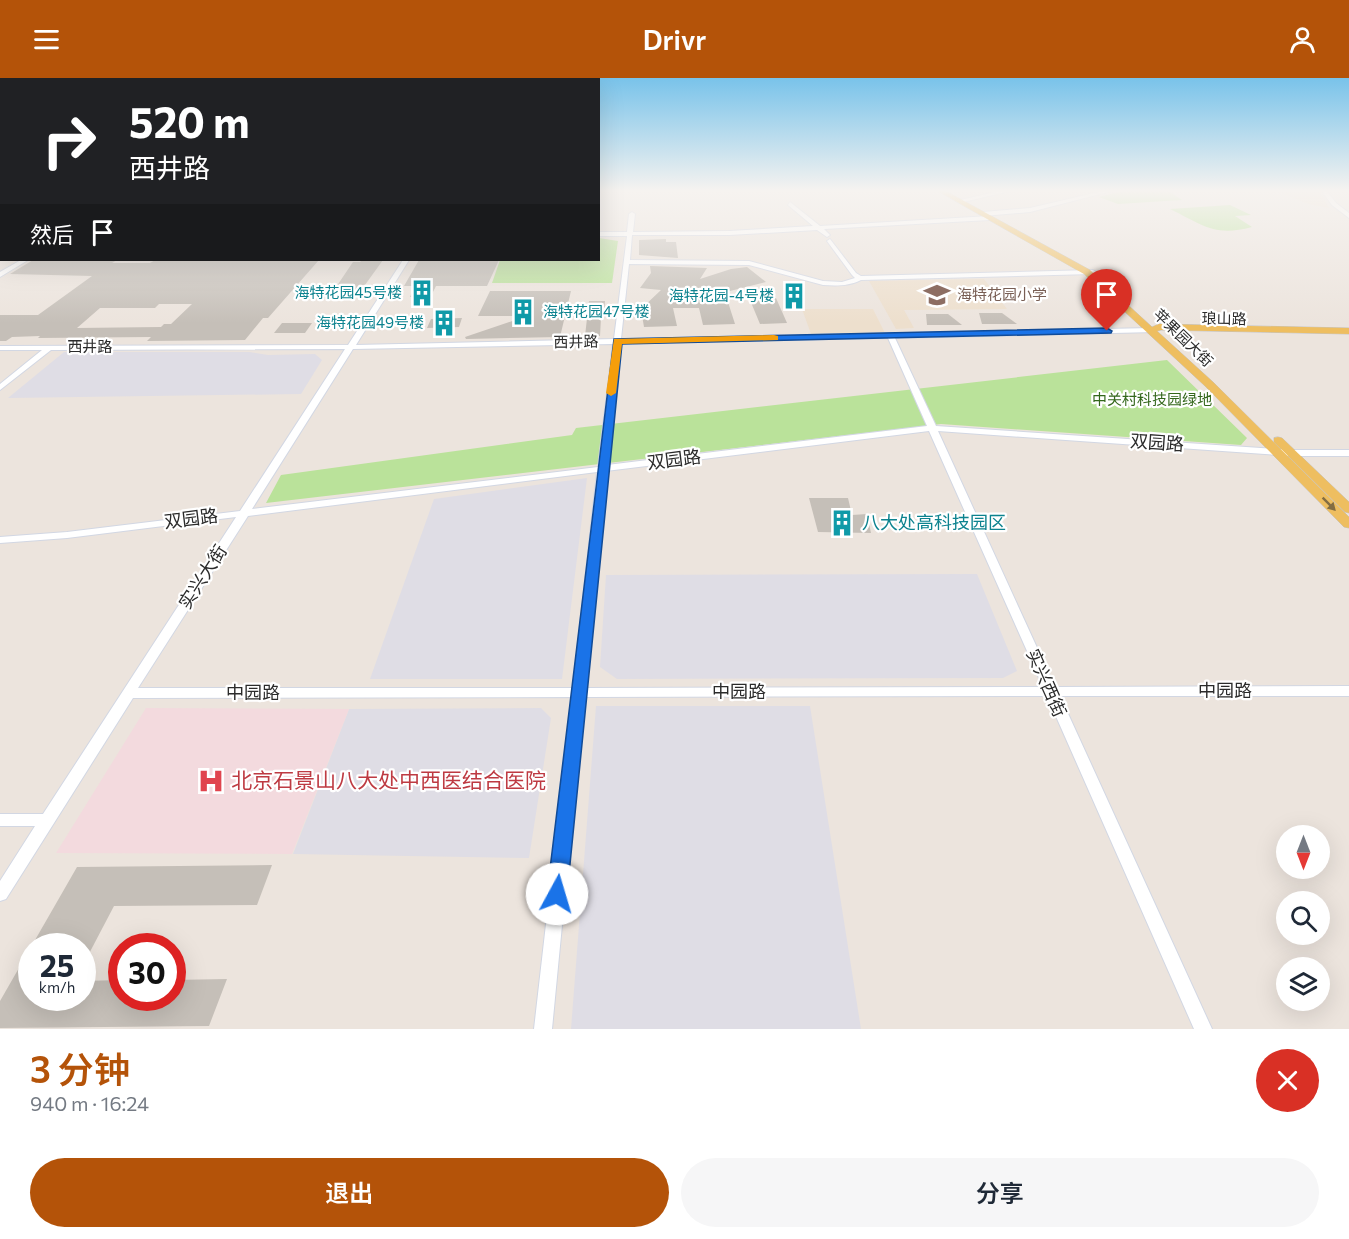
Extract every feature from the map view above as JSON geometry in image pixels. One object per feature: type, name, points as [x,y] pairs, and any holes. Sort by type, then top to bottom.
[{"type":"main road","name":"苹果园大街","points":[[1022,234],[1090,272],[1159,330],[1349,509]]},
{"type":"main road","name":"苹果园大街","points":[[1159,330],[1349,524]]},
{"type":"main road","name":"琅山路","points":[[1159,330],[1349,331]]},
{"type":"main road","name":"琅山路","points":[[1159,330],[1349,336]]},
{"type":"street","points":[[543,1029],[629,234]]},
{"type":"street","points":[[825,234],[854,274],[860,278]]},
{"type":"street","points":[[0,275],[23,261]]},
{"type":"street","name":"实兴大街","points":[[0,894],[405,261]]},
{"type":"street","points":[[627,262],[749,263],[823,283],[853,282],[860,278],[1090,272]]},
{"type":"street","name":"西井路","points":[[0,348],[351,347],[1159,330]]},
{"type":"street","name":"实兴西街","points":[[891,336],[1203,1029]]},
{"type":"street","points":[[0,388],[50,348]]},
{"type":"street","name":"双园路","points":[[0,540],[67,535],[931,428],[1292,453],[1349,453]]},
{"type":"street","name":"中园路","points":[[128,693],[1349,691]]},
{"type":"street","points":[[0,820],[48,820]]},
{"type":"shaded area","name":"海特花园小学","points":[[984,279],[1007,309],[904,310],[914,328],[896,329],[869,281]]},
{"type":"shaded area","points":[[802,309],[873,309],[885,333],[811,334]]},
{"type":"shaded area","points":[[64,352],[315,354],[322,360],[301,394],[8,398]]},
{"type":"shaded area","points":[[587,478],[562,679],[370,679],[434,499]]},
{"type":"shaded area","points":[[977,574],[1017,671],[1003,678],[617,679],[600,667],[606,575]]},
{"type":"shaded area","points":[[596,706],[810,706],[861,1029],[571,1029]]},
{"type":"shaded area","name":"北京石景山八大处中西医结合医院","points":[[146,708],[349,709],[292,854],[56,853]]},
{"type":"shaded area","points":[[541,708],[551,718],[529,858],[293,854],[349,709]]},
{"type":"green space","points":[[600,238],[618,241],[612,283],[492,283],[500,261],[600,261]]},
{"type":"green space","name":"中关村科技园绿地","points":[[1167,360],[1247,438],[1241,445],[941,424],[266,503],[281,475],[572,435],[576,428]]},
{"type":"building","points":[[666,239],[666,242],[676,242],[678,258],[639,255],[639,240]]},
{"type":"building","points":[[31,261],[150,263],[153,261],[318,261],[268,318],[263,318],[245,340],[147,341],[151,337],[38,338],[40,336],[12,337],[6,341],[0,341],[0,315],[38,315],[92,276],[10,274]],"holes":[[[159,304],[192,304],[171,324],[164,324],[161,327],[77,328],[100,308],[155,308]]]},
{"type":"building","points":[[382,261],[357,296],[330,296],[353,262]]},
{"type":"building","points":[[418,261],[499,261],[487,286],[436,286],[431,296],[410,297],[415,286],[404,286]]},
{"type":"building","points":[[650,266],[707,268],[700,279],[731,269],[747,267],[766,282],[702,298],[727,299],[735,324],[703,325],[699,308],[673,308],[677,326],[644,327],[641,309],[661,290],[640,288],[651,273]]},
{"type":"building","points":[[490,291],[571,291],[560,337],[466,339],[465,337],[527,316],[478,316]]},
{"type":"building","points":[[776,298],[787,323],[760,324],[750,300]]},
{"type":"building","points":[[589,301],[605,301],[600,336],[585,336]]},
{"type":"building","points":[[979,313],[1002,313],[1017,324],[982,324]]},
{"type":"building","points":[[926,314],[948,314],[962,325],[927,325]]},
{"type":"building","name":"海特花园49号楼","points":[[462,318],[459,327],[427,328],[431,319]]},
{"type":"building","points":[[282,323],[312,323],[305,333],[274,333]]},
{"type":"building","name":"八大处高科技园区","points":[[809,498],[848,498],[852,515],[867,514],[871,533],[818,532]]},
{"type":"building","points":[[272,865],[257,905],[114,906],[96,940],[96,933],[39,933],[77,867]]},
{"type":"building","points":[[18,970],[18,1011],[96,1011],[96,981],[108,980],[108,1011],[186,1011],[186,980],[227,979],[209,1026],[0,1028],[0,1001]]},
{"type":"slow traffic","points":[[611,393],[617,341],[774,338]]},
{"type":"place","name":"海特花园45号楼","points":[[422,293]]},
{"type":"place","name":"海特花园小学","points":[[937,295]]},
{"type":"place","name":"海特花园-4号楼","points":[[794,296]]},
{"type":"place","name":"海特花园47号楼","points":[[523,312]]},
{"type":"place","name":"海特花园49号楼","points":[[444,323]]},
{"type":"place","name":"八大处高科技园区","points":[[842,523]]},
{"type":"place","name":"北京石景山八大处中西医结合医院","points":[[211,781]]},
{"type":"route","points":[[557,894],[617,341],[1107,331]]}]
